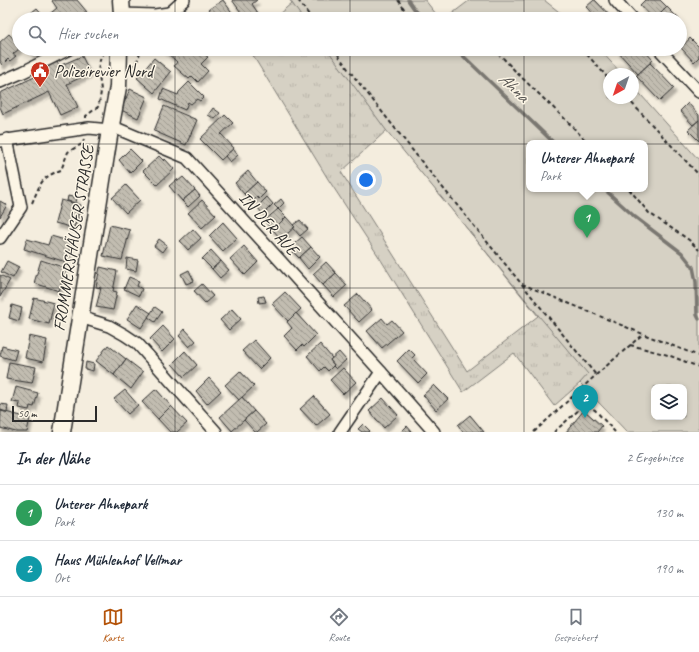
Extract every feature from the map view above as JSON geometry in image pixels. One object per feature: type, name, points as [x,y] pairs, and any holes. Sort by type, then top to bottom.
[{"type":"main road","name":"FROMMERSHÄUSER STRASSE","points":[[62,432],[110,128],[118,87],[119,56]]},
{"type":"street","points":[[170,12],[184,0]]},
{"type":"street","points":[[614,0],[625,12]]},
{"type":"street","points":[[0,82],[55,56]]},
{"type":"street","points":[[666,56],[699,92]]},
{"type":"street","name":"IN DER AUE","points":[[3,140],[89,128],[110,128],[187,158],[434,432]]},
{"type":"street","points":[[0,238],[21,207],[3,140]]},
{"type":"street","points":[[80,317],[109,326],[125,334],[137,343],[216,432]]},
{"type":"street","points":[[340,432],[381,372]]},
{"type":"path","points":[[298,0],[307,12]]},
{"type":"path","points":[[398,0],[406,12]]},
{"type":"path","points":[[32,203],[41,182],[50,174],[61,170],[68,152],[82,144],[89,128],[86,116],[99,106],[101,92],[98,66],[101,56]]},
{"type":"path","points":[[339,56],[420,160],[596,375]]},
{"type":"path","points":[[501,56],[585,140]]},
{"type":"path","points":[[589,56],[603,72]]},
{"type":"path","points":[[633,104],[699,175]]},
{"type":"path","points":[[632,192],[649,213],[689,240],[699,250]]},
{"type":"path","points":[[522,284],[699,356]]},
{"type":"path","points":[[534,432],[643,334]]},
{"type":"path","points":[[630,345],[668,355],[699,367]]},
{"type":"path","points":[[554,432],[581,408],[589,407],[595,410],[615,432]]},
{"type":"green space","points":[[290,0],[341,0],[338,12],[281,12],[292,3]]},
{"type":"green space","points":[[290,0],[425,0],[434,12],[298,12]]},
{"type":"green space","points":[[470,0],[544,0],[559,12],[454,12]]},
{"type":"green space","points":[[253,56],[349,56],[597,366],[554,406],[514,353],[463,392],[381,260],[328,179]],"holes":[[[387,130],[538,316],[467,371],[341,172]]]},
{"type":"green space","points":[[332,56],[605,56],[616,68],[603,68],[603,104],[639,104],[639,93],[699,160],[699,432],[627,432],[580,383],[588,374],[386,130]]},
{"type":"building","points":[[77,0],[87,12],[52,12],[57,8],[52,1]]},
{"type":"building","points":[[223,0],[232,12],[211,12],[209,9]]},
{"type":"building","points":[[232,0],[257,0],[252,4],[257,12],[241,12]]},
{"type":"building","points":[[595,0],[606,12],[591,12],[586,7]]},
{"type":"building","points":[[645,0],[660,0],[667,7],[662,12],[646,12],[640,5]]},
{"type":"building","points":[[667,7],[672,12],[662,12]]},
{"type":"building","points":[[37,8],[41,12],[32,12]]},
{"type":"building","points":[[9,34],[12,37],[12,56],[16,56],[10,61],[8,59],[2,65],[0,62],[0,42]]},
{"type":"building","points":[[690,38],[699,47],[699,57],[694,62],[687,54],[687,41]]},
{"type":"building","name":"Polizeirevier Nord","points":[[82,56],[90,73],[67,84],[78,107],[60,115],[49,92],[3,114],[0,107],[0,93],[41,74],[39,70],[57,61],[59,66]]},
{"type":"building","points":[[171,56],[207,56],[208,57],[201,64],[208,71],[198,82],[192,76],[189,79],[174,66],[177,62]]},
{"type":"building","points":[[622,56],[649,56],[653,60],[639,73],[639,68],[633,68]]},
{"type":"building","points":[[154,58],[171,72],[154,93],[137,78]]},
{"type":"building","points":[[650,63],[674,88],[660,101],[639,79],[639,73]]},
{"type":"building","points":[[189,82],[204,97],[200,101],[197,99],[191,104],[188,102],[185,110],[160,99],[163,89],[178,95]]},
{"type":"building","points":[[130,89],[147,97],[138,118],[121,110]]},
{"type":"building","points":[[688,103],[699,115],[699,120],[693,125],[680,111]]},
{"type":"building","points":[[164,106],[197,120],[186,145],[154,131]]},
{"type":"building","points":[[213,108],[220,113],[215,119],[208,115]]},
{"type":"building","points":[[225,115],[233,123],[221,134],[234,148],[221,160],[200,139]]},
{"type":"building","points":[[699,120],[699,141],[688,130]]},
{"type":"building","points":[[130,149],[142,161],[130,173],[119,160]]},
{"type":"building","points":[[233,149],[238,155],[230,162],[225,156]]},
{"type":"building","points":[[159,156],[164,161],[165,159],[174,169],[157,185],[143,171]]},
{"type":"building","points":[[248,171],[257,182],[244,194],[235,183]]},
{"type":"building","points":[[183,177],[195,190],[182,201],[169,186],[177,179],[178,181]]},
{"type":"building","points":[[257,182],[266,192],[259,199],[257,197],[252,202],[244,194]]},
{"type":"building","points":[[126,185],[140,200],[126,213],[112,198]]},
{"type":"building","points":[[195,190],[200,196],[188,207],[182,201]]},
{"type":"building","points":[[68,196],[77,198],[76,203],[67,201]]},
{"type":"building","points":[[267,197],[273,204],[263,214],[257,207]]},
{"type":"building","points":[[281,199],[284,203],[278,209],[274,205]]},
{"type":"building","points":[[61,200],[81,205],[74,228],[55,223]]},
{"type":"building","points":[[202,200],[216,215],[202,228],[188,213]]},
{"type":"building","points":[[0,201],[7,205],[0,217]]},
{"type":"building","points":[[278,209],[286,217],[273,230],[264,221]]},
{"type":"building","points":[[286,217],[295,227],[281,239],[273,230]]},
{"type":"building","points":[[300,220],[308,229],[300,236],[293,228],[295,227],[293,225]]},
{"type":"building","points":[[223,222],[237,238],[223,251],[209,236]]},
{"type":"building","points":[[110,225],[130,230],[122,260],[103,256]]},
{"type":"building","points":[[193,229],[201,238],[188,250],[180,241]]},
{"type":"building","points":[[51,236],[72,242],[66,262],[24,249],[27,239],[48,245]]},
{"type":"building","points":[[302,237],[311,247],[299,258],[289,248]]},
{"type":"building","points":[[159,239],[167,245],[162,252],[154,246]]},
{"type":"building","points":[[244,246],[258,262],[245,275],[230,259]]},
{"type":"building","points":[[311,247],[320,257],[308,269],[299,258]]},
{"type":"building","points":[[211,250],[221,261],[212,269],[202,259]]},
{"type":"building","points":[[127,258],[138,260],[136,271],[126,269]]},
{"type":"building","points":[[41,260],[66,268],[59,291],[34,283]]},
{"type":"building","points":[[7,261],[19,267],[13,278],[1,272]]},
{"type":"building","points":[[221,261],[229,270],[220,278],[212,269]]},
{"type":"building","points":[[326,262],[336,273],[323,285],[313,274]]},
{"type":"building","points":[[100,267],[117,271],[113,291],[117,292],[113,310],[96,307],[101,288],[96,287]]},
{"type":"building","points":[[189,270],[194,281],[186,284],[181,274]]},
{"type":"building","points":[[336,273],[347,285],[334,297],[323,285]]},
{"type":"building","points":[[0,275],[10,280],[0,297]]},
{"type":"building","points":[[129,277],[139,281],[137,286],[142,289],[139,296],[124,289]]},
{"type":"building","points":[[202,284],[213,296],[205,303],[194,291]]},
{"type":"building","points":[[285,292],[301,309],[288,321],[272,304]]},
{"type":"building","points":[[358,294],[372,310],[359,322],[344,306]]},
{"type":"building","points":[[264,296],[266,302],[259,303],[258,297]]},
{"type":"building","points":[[34,298],[54,303],[49,324],[29,319]]},
{"type":"building","points":[[137,304],[151,313],[141,328],[127,319]]},
{"type":"building","points":[[12,305],[22,308],[19,321],[9,318]]},
{"type":"building","points":[[155,307],[162,312],[155,322],[148,317]]},
{"type":"building","points":[[232,309],[241,319],[229,330],[220,320]]},
{"type":"building","points":[[296,313],[316,335],[304,347],[302,345],[297,350],[284,336],[292,328],[287,322]]},
{"type":"building","points":[[382,318],[387,324],[392,320],[402,331],[382,348],[367,331]]},
{"type":"building","points":[[163,326],[175,339],[162,352],[150,339]]},
{"type":"building","points":[[185,329],[196,341],[189,347],[179,336]]},
{"type":"building","points":[[29,336],[47,340],[43,362],[25,358]]},
{"type":"building","points":[[254,340],[270,358],[259,369],[242,351]]},
{"type":"building","points":[[320,344],[332,358],[330,360],[334,365],[328,371],[324,367],[320,371],[307,356]]},
{"type":"building","points":[[108,345],[126,359],[114,375],[96,361]]},
{"type":"building","points":[[2,346],[17,350],[14,360],[0,356]]},
{"type":"building","points":[[409,349],[415,355],[412,358],[427,374],[418,383],[397,361]]},
{"type":"building","points":[[185,351],[197,365],[184,377],[172,364]]},
{"type":"building","points":[[339,352],[346,360],[336,369],[330,360]]},
{"type":"building","points":[[126,359],[143,372],[131,389],[114,375]]},
{"type":"building","points":[[9,362],[36,367],[32,383],[6,379]]},
{"type":"building","points":[[86,362],[94,364],[93,371],[85,369]]},
{"type":"building","points":[[343,368],[356,382],[343,394],[330,380]]},
{"type":"building","points":[[240,371],[254,386],[239,400],[225,385]]},
{"type":"building","points":[[209,378],[221,391],[207,404],[196,391]]},
{"type":"building","points":[[434,385],[448,399],[436,410],[423,395]]},
{"type":"building","points":[[16,387],[38,393],[34,407],[30,406],[29,410],[19,408],[20,403],[12,402]]},
{"type":"building","points":[[156,389],[171,406],[158,419],[142,402]]},
{"type":"building","points":[[125,390],[138,405],[128,414],[114,399]]},
{"type":"building","points":[[314,396],[330,414],[316,426],[300,409]]},
{"type":"building","points":[[242,397],[254,411],[232,431],[220,417]]},
{"type":"building","points":[[383,398],[398,415],[384,428],[369,411]]},
{"type":"building","points":[[0,404],[8,405],[7,412],[0,410]]},
{"type":"building","points":[[171,406],[187,423],[177,432],[170,432],[158,419]]},
{"type":"building","points":[[584,410],[602,426],[597,432],[566,432]]},
{"type":"building","points":[[1,411],[30,418],[27,432],[16,432],[0,428]]},
{"type":"building","points":[[254,411],[266,424],[257,432],[255,432],[244,420]]},
{"type":"building","points":[[470,415],[484,432],[463,432],[458,425]]},
{"type":"building","points":[[363,424],[370,431],[369,432],[362,432],[358,429]]},
{"type":"building","points":[[407,426],[412,432],[401,432]]},
{"type":"waterway","name":"Ahna","points":[[408,0],[417,12]]},
{"type":"waterway","name":"Ahna","points":[[463,56],[551,140]]},
{"type":"waterway","name":"Ahna","points":[[607,192],[635,217],[682,253],[693,267],[696,282],[697,315],[699,319]]},
{"type":"place","name":"Polizeirevier Nord","points":[[40,88]]},
{"type":"place","name":"Unterer Ahnepark","points":[[587,238]]},
{"type":"place","name":"Haus Mühlenhof Vellmar","points":[[585,418]]}]
